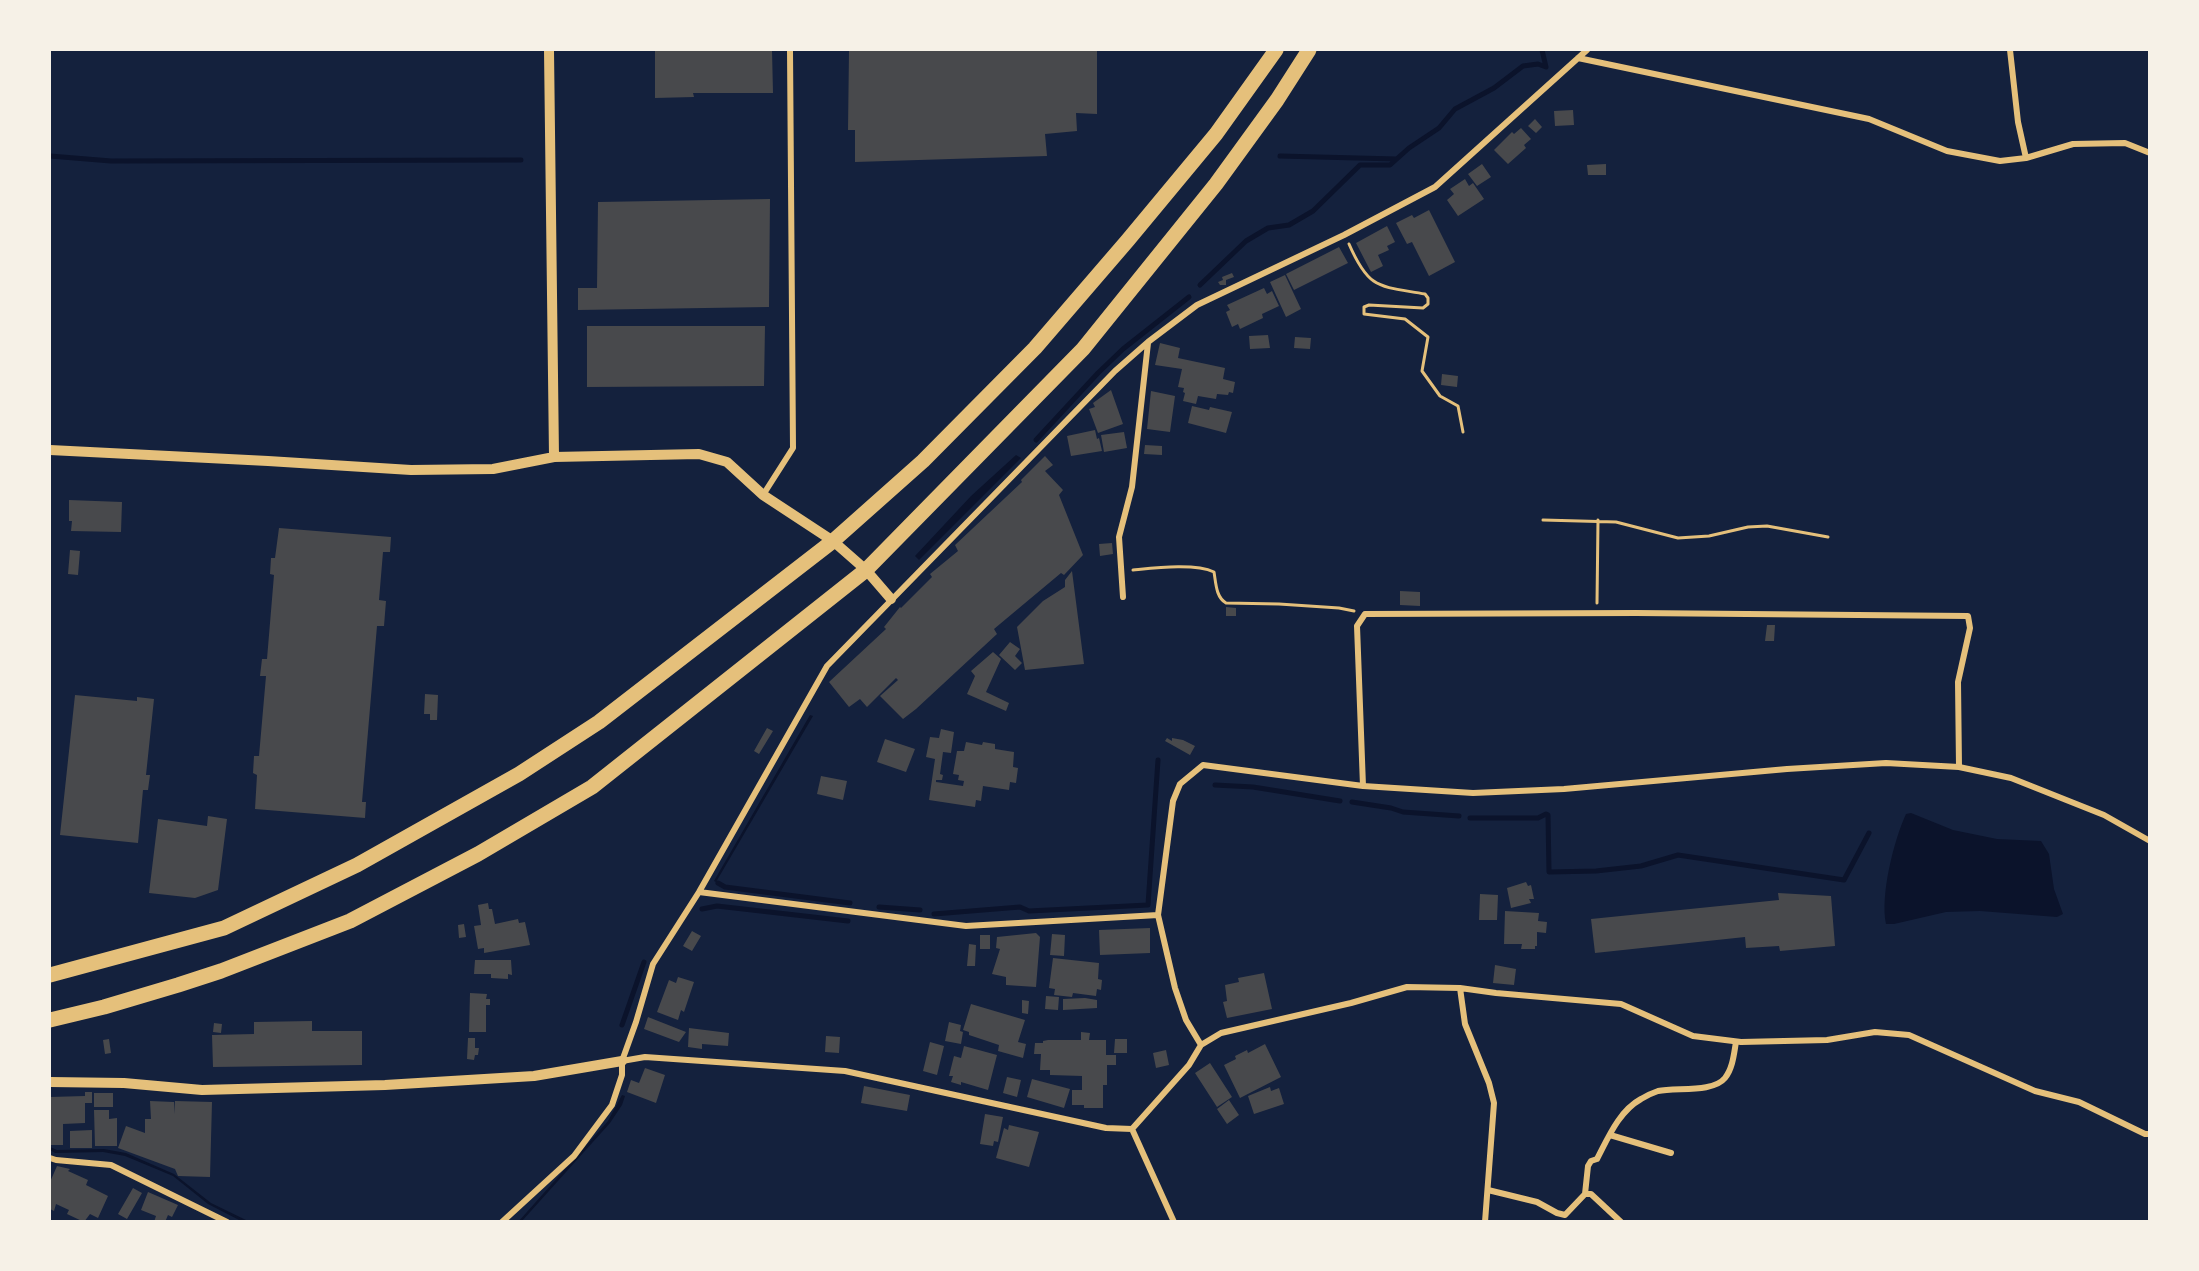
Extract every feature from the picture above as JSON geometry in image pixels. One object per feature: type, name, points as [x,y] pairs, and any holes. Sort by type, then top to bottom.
[{"type":"highway","points":[[50,975],[224,928],[357,866],[519,774],[599,722],[833,541],[923,461],[1035,348],[1216,134],[1276,50]]},
{"type":"highway","points":[[50,1020],[104,1007],[221,971],[350,921],[478,854],[592,787],[866,570],[1083,349],[1216,184],[1277,100],[1309,50]]},
{"type":"street","points":[[549,50],[554,457]]},
{"type":"street","points":[[763,495],[793,448],[790,50]]},
{"type":"street","points":[[502,1221],[574,1156],[612,1105],[622,1075],[622,1061],[653,964],[699,892],[827,666],[1115,371],[1148,342],[1197,305],[1344,235],[1436,187],[1587,50]]},
{"type":"street","points":[[2010,50],[2018,122],[2026,158]]},
{"type":"street","points":[[1578,58],[1869,119],[1947,151],[2000,161],[2026,158],[2073,144],[2125,143],[2150,153]]},
{"type":"street","points":[[1123,597],[1119,537],[1132,487],[1148,342]]},
{"type":"street","points":[[50,450],[411,470],[493,469],[554,457],[699,454],[728,462],[763,495],[833,541],[866,570],[891,599]]},
{"type":"street","points":[[1363,786],[1357,626],[1365,614],[1968,616],[1970,628],[1958,682],[1959,767]]},
{"type":"street","points":[[1202,1045],[1186,1020],[1175,988],[1158,915],[1173,801],[1180,784],[1203,765],[1363,786],[1473,794],[1564,789],[1787,769],[1886,763],[1959,767],[2011,778],[2104,815],[2150,840]]},
{"type":"street","points":[[699,892],[966,926],[1158,915]]},
{"type":"street","points":[[1132,1129],[1189,1065],[1202,1045],[1221,1032],[1351,1003],[1407,987],[1460,988],[1621,1004],[1694,1036],[1736,1042],[1827,1040],[1875,1032],[1909,1035],[2035,1091],[2079,1102],[2145,1134],[2150,1134]]},
{"type":"street","points":[[1460,988],[1465,1024],[1489,1083],[1494,1103],[1485,1221]]},
{"type":"street","points":[[1488,1190],[1537,1202],[1565,1215],[1585,1194],[1588,1166],[1591,1161],[1597,1159],[1616,1124],[1630,1107],[1657,1092],[1719,1084],[1730,1070],[1736,1042]]},
{"type":"street","points":[[50,1082],[124,1083],[202,1090],[386,1085],[534,1076],[645,1057],[845,1071],[1106,1128],[1132,1129]]},
{"type":"street","points":[[1132,1129],[1174,1221]]},
{"type":"street","points":[[1610,1135],[1671,1153]]},
{"type":"street","points":[[50,1158],[111,1165],[227,1221]]},
{"type":"street","points":[[1585,1194],[1591,1194],[1610,1214],[1621,1221]]},
{"type":"path","points":[[1344,235],[1364,274],[1382,286],[1425,294],[1428,298],[1428,304],[1423,308],[1369,305],[1364,307],[1364,315],[1405,319],[1428,337],[1422,371],[1440,396],[1458,406],[1463,432]]},
{"type":"path","points":[[1543,520],[1616,522],[1678,538],[1709,536],[1748,527],[1767,526],[1828,537]]},
{"type":"path","points":[[1597,613],[1598,520]]},
{"type":"path","points":[[1121,572],[1175,568],[1208,569],[1214,572],[1220,600],[1226,603],[1339,608],[1365,614]]},
{"type":"water","points":[[1016,455],[1021,458],[919,560],[915,556],[971,496]]},
{"type":"water","points":[[810,715],[813,716],[716,882],[714,881]]},
{"type":"water","points":[[1911,813],[1953,830],[1997,839],[2041,841],[2049,854],[2054,889],[2063,914],[2057,917],[1980,911],[1946,912],[1886,924],[1885,898],[1889,868],[1901,825],[1906,814]]},
{"type":"water","points":[[622,1095],[625,1096],[622,1105],[610,1123],[522,1221],[518,1222],[608,1121]]},
{"type":"water","points":[[50,1147],[57,1150],[104,1149],[126,1153],[174,1174],[211,1203],[248,1221],[241,1221],[208,1204],[173,1176],[125,1156],[103,1152],[55,1153],[50,1150]]},
{"type":"building","points":[[655,50],[772,50],[773,93],[693,93],[694,97],[655,98]]},
{"type":"building","points":[[849,50],[1097,50],[1097,114],[1076,113],[1077,131],[1045,134],[1047,156],[855,162],[855,130],[848,130]]},
{"type":"building","points":[[1573,110],[1574,125],[1555,126],[1554,111]]},
{"type":"building","points":[[1535,119],[1542,127],[1536,133],[1528,126]]},
{"type":"building","points":[[1521,128],[1531,139],[1524,145],[1526,148],[1508,164],[1494,150],[1512,132],[1514,134]]},
{"type":"building","points":[[1482,164],[1491,177],[1477,186],[1468,174]]},
{"type":"building","points":[[1606,164],[1606,175],[1588,175],[1587,165]]},
{"type":"building","points":[[1465,179],[1469,186],[1473,183],[1484,199],[1458,216],[1447,200],[1454,194],[1450,189]]},
{"type":"building","points":[[770,199],[769,307],[578,310],[578,288],[597,288],[598,202]]},
{"type":"building","points":[[1429,210],[1455,262],[1429,276],[1412,242],[1407,244],[1396,223],[1412,215],[1414,218]]},
{"type":"building","points":[[1387,226],[1395,242],[1387,246],[1389,250],[1378,255],[1383,266],[1371,272],[1356,243]]},
{"type":"building","points":[[1339,247],[1348,263],[1294,290],[1286,274]]},
{"type":"building","points":[[1232,273],[1234,277],[1226,280],[1226,285],[1220,285],[1218,282],[1223,280],[1222,277]]},
{"type":"building","points":[[1285,275],[1301,309],[1286,317],[1270,282]]},
{"type":"building","points":[[1264,288],[1267,294],[1272,291],[1279,306],[1262,314],[1263,318],[1240,329],[1238,324],[1232,327],[1226,312],[1230,310],[1227,305]]},
{"type":"building","points":[[587,326],[765,326],[764,386],[587,387]]},
{"type":"building","points":[[1268,335],[1270,348],[1250,349],[1249,336]]},
{"type":"building","points":[[1295,337],[1311,338],[1310,349],[1294,348]]},
{"type":"building","points":[[1160,343],[1180,348],[1178,358],[1225,368],[1223,379],[1235,382],[1233,393],[1217,394],[1216,399],[1198,396],[1196,404],[1183,401],[1184,388],[1178,387],[1182,369],[1155,365]]},
{"type":"building","points":[[1442,374],[1458,376],[1457,387],[1441,385]]},
{"type":"building","points":[[1111,390],[1123,424],[1098,433],[1089,409],[1095,407],[1093,403]]},
{"type":"building","points":[[1151,391],[1175,396],[1170,432],[1147,429]]},
{"type":"building","points":[[1192,406],[1232,412],[1226,433],[1188,423]]},
{"type":"building","points":[[1095,430],[1102,451],[1071,456],[1067,436]]},
{"type":"building","points":[[1124,432],[1127,448],[1104,452],[1101,435]]},
{"type":"building","points":[[1145,445],[1162,446],[1162,455],[1144,454]]},
{"type":"building","points":[[1045,456],[1053,465],[1045,471],[1063,490],[1059,495],[1083,555],[1064,575],[1061,573],[994,629],[997,634],[903,719],[880,696],[898,680],[896,678],[867,707],[860,699],[849,707],[829,682],[886,629],[884,627],[900,607],[932,577],[930,574],[958,551],[955,545],[1022,482],[1021,480]]},
{"type":"building","points":[[69,500],[122,502],[121,532],[71,531]]},
{"type":"building","points":[[279,528],[391,537],[390,552],[383,552],[379,600],[386,601],[384,626],[377,626],[362,802],[366,802],[365,818],[255,809],[257,775],[253,773],[254,756],[259,756],[266,676],[260,676],[262,659],[267,659],[274,575],[270,574],[271,558],[275,558]]},
{"type":"building","points":[[1112,543],[1113,554],[1100,556],[1099,544]]},
{"type":"building","points":[[70,550],[80,551],[78,575],[68,574]]},
{"type":"building","points":[[1072,571],[1084,664],[1025,670],[1017,627],[1043,601],[1065,587],[1065,580]]},
{"type":"building","points":[[1400,591],[1420,592],[1420,606],[1400,605]]},
{"type":"building","points":[[1226,607],[1236,608],[1236,616],[1226,616]]},
{"type":"building","points":[[1767,625],[1775,625],[1774,641],[1765,641]]},
{"type":"building","points":[[1010,642],[1020,649],[1015,656],[1022,663],[1015,670],[999,655]]},
{"type":"building","points":[[993,652],[1001,659],[986,692],[1009,703],[1006,711],[967,694],[975,676],[971,671]]},
{"type":"building","points":[[425,694],[438,695],[437,720],[430,720],[430,714],[424,714]]},
{"type":"building","points":[[75,695],[137,701],[137,697],[154,699],[146,775],[150,775],[148,790],[143,790],[138,843],[60,835]]},
{"type":"building","points":[[767,728],[773,731],[759,754],[754,751]]},
{"type":"building","points":[[941,729],[954,732],[951,753],[943,752],[940,774],[943,775],[942,780],[936,780],[936,782],[963,786],[964,781],[958,780],[959,775],[953,774],[957,751],[964,751],[966,742],[982,745],[983,742],[995,744],[995,749],[1014,752],[1013,767],[1018,768],[1016,783],[1010,782],[1009,790],[983,786],[981,801],[976,800],[975,807],[929,800],[935,759],[926,757],[930,737],[939,738]]},
{"type":"building","points":[[1167,738],[1172,741],[1172,738],[1183,740],[1195,746],[1190,755],[1165,741]]},
{"type":"building","points":[[885,739],[915,749],[906,772],[877,762]]},
{"type":"building","points":[[821,776],[847,781],[843,800],[817,794]]},
{"type":"building","points":[[208,816],[227,819],[218,890],[195,898],[149,893],[158,819],[207,826]]},
{"type":"building","points":[[1526,882],[1528,886],[1531,885],[1534,899],[1529,899],[1531,903],[1511,908],[1507,888]]},
{"type":"building","points":[[1778,893],[1831,896],[1835,946],[1780,951],[1779,946],[1746,948],[1745,937],[1595,953],[1591,919],[1779,900]]},
{"type":"building","points":[[1480,894],[1498,895],[1497,920],[1479,920]]},
{"type":"building","points":[[488,903],[489,909],[492,909],[495,924],[518,919],[519,923],[525,922],[530,945],[484,953],[484,948],[478,949],[474,926],[481,925],[478,905]]},
{"type":"building","points":[[1505,911],[1539,913],[1538,921],[1547,922],[1546,933],[1537,932],[1535,949],[1521,949],[1522,944],[1504,944]]},
{"type":"building","points":[[464,924],[466,937],[459,938],[458,925]]},
{"type":"building","points":[[1150,928],[1150,953],[1100,955],[1099,930]]},
{"type":"building","points":[[692,931],[701,936],[692,951],[683,946]]},
{"type":"building","points":[[1036,933],[1040,937],[1036,987],[1006,985],[1006,977],[992,974],[1000,949],[996,948],[997,937]]},
{"type":"building","points":[[1052,934],[1065,935],[1064,956],[1050,955]]},
{"type":"building","points":[[980,935],[990,935],[990,949],[980,949]]},
{"type":"building","points":[[969,944],[976,945],[975,966],[967,966]]},
{"type":"building","points":[[1053,958],[1099,963],[1098,979],[1102,980],[1101,990],[1097,989],[1096,996],[1073,993],[1072,997],[1054,995],[1055,989],[1049,988]]},
{"type":"building","points":[[475,960],[511,960],[512,975],[508,974],[508,979],[491,978],[491,974],[474,974]]},
{"type":"building","points":[[1495,965],[1516,969],[1514,985],[1493,983]]},
{"type":"building","points":[[1264,973],[1272,1009],[1227,1018],[1223,1002],[1227,1001],[1225,985],[1239,982],[1238,978]]},
{"type":"building","points":[[678,977],[694,982],[684,1012],[681,1010],[678,1020],[657,1012],[669,980],[676,983]]},
{"type":"building","points":[[470,993],[487,994],[486,999],[490,999],[490,1005],[486,1005],[486,1032],[469,1032]]},
{"type":"building","points":[[1046,996],[1059,997],[1058,1010],[1045,1009]]},
{"type":"building","points":[[1063,999],[1097,1000],[1097,1008],[1063,1010]]},
{"type":"building","points":[[1022,1000],[1029,1001],[1028,1014],[1022,1013]]},
{"type":"building","points":[[971,1004],[1025,1020],[1018,1042],[1026,1044],[1023,1058],[998,1051],[999,1045],[969,1035],[969,1032],[963,1030]]},
{"type":"building","points":[[648,1017],[686,1032],[679,1042],[644,1029]]},
{"type":"building","points":[[312,1021],[312,1031],[362,1031],[362,1065],[213,1067],[212,1035],[254,1034],[254,1022]]},
{"type":"building","points":[[949,1022],[961,1025],[960,1031],[963,1032],[961,1044],[945,1041]]},
{"type":"building","points":[[214,1023],[222,1024],[221,1033],[213,1032]]},
{"type":"building","points":[[689,1028],[729,1033],[728,1046],[702,1044],[702,1049],[688,1047]]},
{"type":"building","points":[[1081,1032],[1090,1033],[1089,1040],[1106,1040],[1106,1055],[1116,1055],[1116,1065],[1107,1065],[1107,1085],[1103,1085],[1103,1108],[1084,1108],[1084,1105],[1072,1105],[1072,1090],[1082,1090],[1082,1076],[1050,1075],[1050,1070],[1040,1070],[1041,1054],[1034,1054],[1035,1043],[1048,1040],[1081,1040]]},
{"type":"building","points":[[826,1036],[840,1037],[839,1053],[825,1052]]},
{"type":"building","points":[[468,1038],[475,1038],[475,1048],[479,1048],[474,1060],[467,1059]]},
{"type":"building","points":[[109,1039],[111,1053],[105,1054],[103,1040]]},
{"type":"building","points":[[1115,1039],[1127,1039],[1127,1053],[1114,1053]]},
{"type":"building","points":[[930,1042],[944,1046],[937,1075],[923,1071]]},
{"type":"building","points":[[1265,1044],[1281,1077],[1240,1098],[1224,1065],[1236,1059],[1235,1056],[1247,1050],[1248,1053]]},
{"type":"building","points":[[964,1046],[997,1055],[988,1090],[961,1082],[961,1085],[951,1082],[953,1076],[949,1076],[954,1056],[961,1058]]},
{"type":"building","points":[[1166,1050],[1169,1065],[1156,1068],[1153,1053]]},
{"type":"building","points":[[1210,1063],[1232,1097],[1217,1107],[1195,1073]]},
{"type":"building","points":[[645,1068],[665,1075],[656,1103],[627,1092],[631,1080],[639,1083]]},
{"type":"building","points":[[1007,1077],[1021,1080],[1017,1097],[1003,1093]]},
{"type":"building","points":[[1032,1079],[1070,1089],[1064,1108],[1027,1097]]},
{"type":"building","points":[[864,1086],[910,1095],[907,1111],[861,1103]]},
{"type":"building","points":[[1270,1087],[1271,1091],[1279,1088],[1284,1104],[1254,1114],[1248,1096]]},
{"type":"building","points":[[85,1092],[92,1092],[92,1103],[85,1103],[85,1123],[63,1124],[63,1145],[50,1145],[50,1097],[85,1096]]},
{"type":"building","points":[[94,1093],[113,1093],[113,1107],[94,1107]]},
{"type":"building","points":[[1229,1100],[1239,1115],[1227,1124],[1217,1109]]},
{"type":"building","points":[[150,1101],[174,1102],[174,1114],[175,1101],[212,1102],[210,1177],[178,1176],[175,1169],[118,1148],[126,1126],[145,1133],[145,1119],[151,1119]]},
{"type":"building","points":[[94,1110],[109,1110],[109,1119],[117,1118],[117,1146],[95,1146]]},
{"type":"building","points":[[985,1114],[1003,1117],[998,1142],[994,1141],[993,1146],[980,1144]]},
{"type":"building","points":[[1009,1125],[1039,1132],[1029,1167],[996,1158],[1004,1128],[1008,1130]]},
{"type":"building","points":[[92,1130],[92,1148],[70,1148],[70,1131]]},
{"type":"building","points":[[57,1166],[70,1169],[68,1171],[88,1180],[86,1185],[108,1196],[98,1218],[90,1214],[84,1222],[67,1214],[69,1210],[56,1204],[54,1211],[50,1209],[50,1182]]},
{"type":"building","points":[[133,1188],[142,1193],[127,1219],[118,1214]]},
{"type":"building","points":[[148,1192],[178,1205],[172,1217],[168,1215],[165,1222],[154,1222],[156,1216],[141,1210]]},
{"type":"waterway","points":[[1200,285],[1246,241],[1268,228],[1289,225],[1313,211],[1360,165],[1390,165],[1409,148],[1439,128],[1455,109],[1494,88],[1523,66],[1538,64],[1546,67],[1542,50]]},
{"type":"waterway","points":[[50,156],[111,161],[521,160]]},
{"type":"waterway","points":[[1280,156],[1396,159]]},
{"type":"waterway","points":[[1036,440],[1123,349],[1189,297]]},
{"type":"waterway","points":[[934,914],[1020,907],[1029,911],[1148,905],[1158,760]]},
{"type":"waterway","points":[[1215,785],[1253,787],[1340,801]]},
{"type":"waterway","points":[[1352,802],[1403,812],[1459,816]]},
{"type":"waterway","points":[[1470,818],[1538,818],[1548,815],[1549,872],[1596,871],[1641,866],[1678,855],[1844,880],[1869,833]]},
{"type":"waterway","points":[[718,883],[725,887],[850,903]]},
{"type":"waterway","points":[[702,909],[717,906],[848,921]]},
{"type":"waterway","points":[[879,907],[920,910]]},
{"type":"waterway","points":[[622,1025],[644,962]]}]
